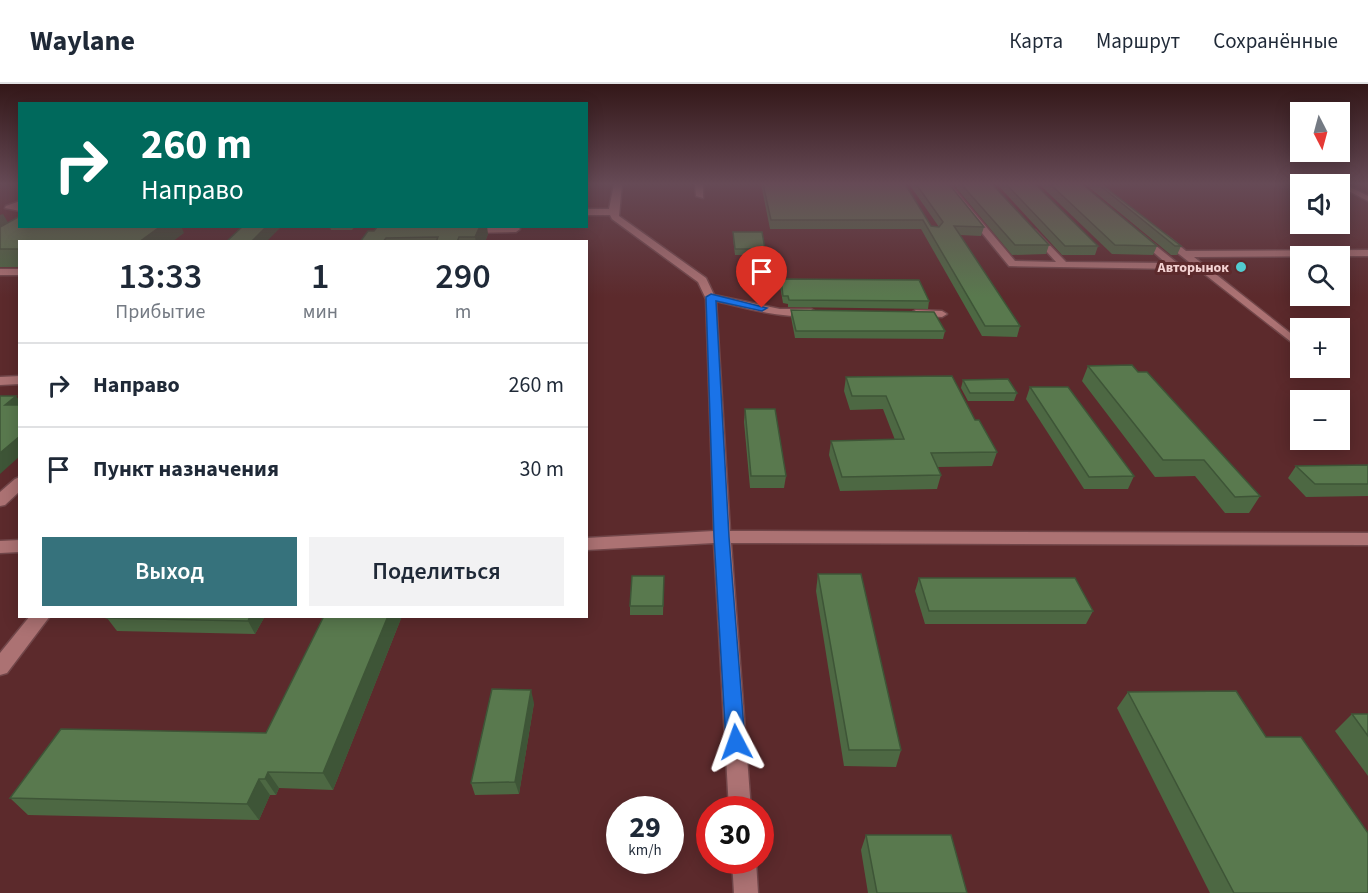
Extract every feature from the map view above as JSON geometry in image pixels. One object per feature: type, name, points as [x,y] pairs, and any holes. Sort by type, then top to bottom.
[{"type":"street","points":[[626,222],[702,280],[711,297],[722,537],[739,796]]},
{"type":"street","points":[[978,222],[1012,264],[1176,266],[1132,229]]},
{"type":"street","points":[[1027,224],[1063,264]]},
{"type":"street","points":[[460,230],[516,228]]},
{"type":"street","points":[[1158,233],[1290,338]]},
{"type":"street","points":[[1184,254],[1368,253]]},
{"type":"street","points":[[1105,257],[1113,265]]},
{"type":"street","points":[[0,272],[18,272]]},
{"type":"street","points":[[711,297],[780,312],[826,312]]},
{"type":"street","points":[[907,313],[942,314]]},
{"type":"street","points":[[0,381],[18,380]]},
{"type":"street","points":[[0,501],[18,484]]},
{"type":"street","points":[[588,544],[722,537],[1368,540]]},
{"type":"street","points":[[0,547],[18,546]]},
{"type":"street","points":[[0,667],[38,618]]},
{"type":"street","points":[[745,874],[746,893]]},
{"type":"building","points":[[10,222],[18,222],[18,228],[158,228],[142,240],[18,240],[18,249],[0,249],[0,227]]},
{"type":"building","points":[[924,222],[939,227],[943,222],[980,222],[984,227],[954,226],[1020,326],[985,326]]},
{"type":"building","points":[[994,222],[1027,222],[1049,245],[1015,245]]},
{"type":"building","points":[[1042,222],[1073,222],[1098,246],[1065,246]]},
{"type":"building","points":[[1090,222],[1128,222],[1157,246],[1115,245]]},
{"type":"building","points":[[1145,222],[1150,222],[1181,246],[1175,246]]},
{"type":"building","points":[[241,228],[265,228],[253,240],[228,240]]},
{"type":"building","points":[[376,228],[479,228],[475,237],[459,237],[458,240],[437,240],[438,237],[361,240],[368,231],[374,231]]},
{"type":"building","points":[[733,232],[762,232],[765,249],[735,249]]},
{"type":"building","points":[[781,279],[919,280],[929,301],[789,300],[788,296],[783,296]]},
{"type":"building","points":[[791,310],[934,312],[945,331],[796,331]]},
{"type":"building","points":[[1132,365],[1138,372],[1147,372],[1260,496],[1235,497],[1204,460],[1163,460],[1088,366]]},
{"type":"building","points":[[952,376],[975,420],[979,420],[997,452],[931,453],[941,475],[842,477],[831,441],[904,439],[886,396],[852,396],[846,377]]},
{"type":"building","points":[[1008,379],[1017,393],[970,393],[963,380]]},
{"type":"building","points":[[1030,387],[1068,387],[1134,476],[1089,477]]},
{"type":"building","points":[[0,396],[16,396],[5,405],[18,405],[18,438],[0,453]]},
{"type":"building","points":[[745,409],[775,409],[786,476],[751,476]]},
{"type":"building","points":[[1368,465],[1368,484],[1315,484],[1296,466]]},
{"type":"building","points":[[818,574],[861,574],[901,750],[849,750]]},
{"type":"building","points":[[632,576],[664,576],[663,606],[630,606]]},
{"type":"building","points":[[919,578],[1075,578],[1093,611],[929,611]]},
{"type":"building","points":[[107,618],[249,618],[248,621]]},
{"type":"building","points":[[323,618],[387,618],[323,773],[268,772],[265,779],[259,779],[247,804],[10,798],[61,729],[266,733]]},
{"type":"building","points":[[492,689],[531,690],[515,782],[471,783]]},
{"type":"building","points":[[1236,691],[1266,737],[1301,737],[1368,833],[1368,893],[1234,893],[1128,692]]},
{"type":"building","points":[[1352,714],[1368,714],[1368,736]]},
{"type":"building","points":[[866,835],[951,835],[967,893],[877,893]]},
{"type":"place","name":"Авторынок","points":[[1241,267]]},
{"type":"route","points":[[736,742],[722,537],[711,297],[762,308]]}]
